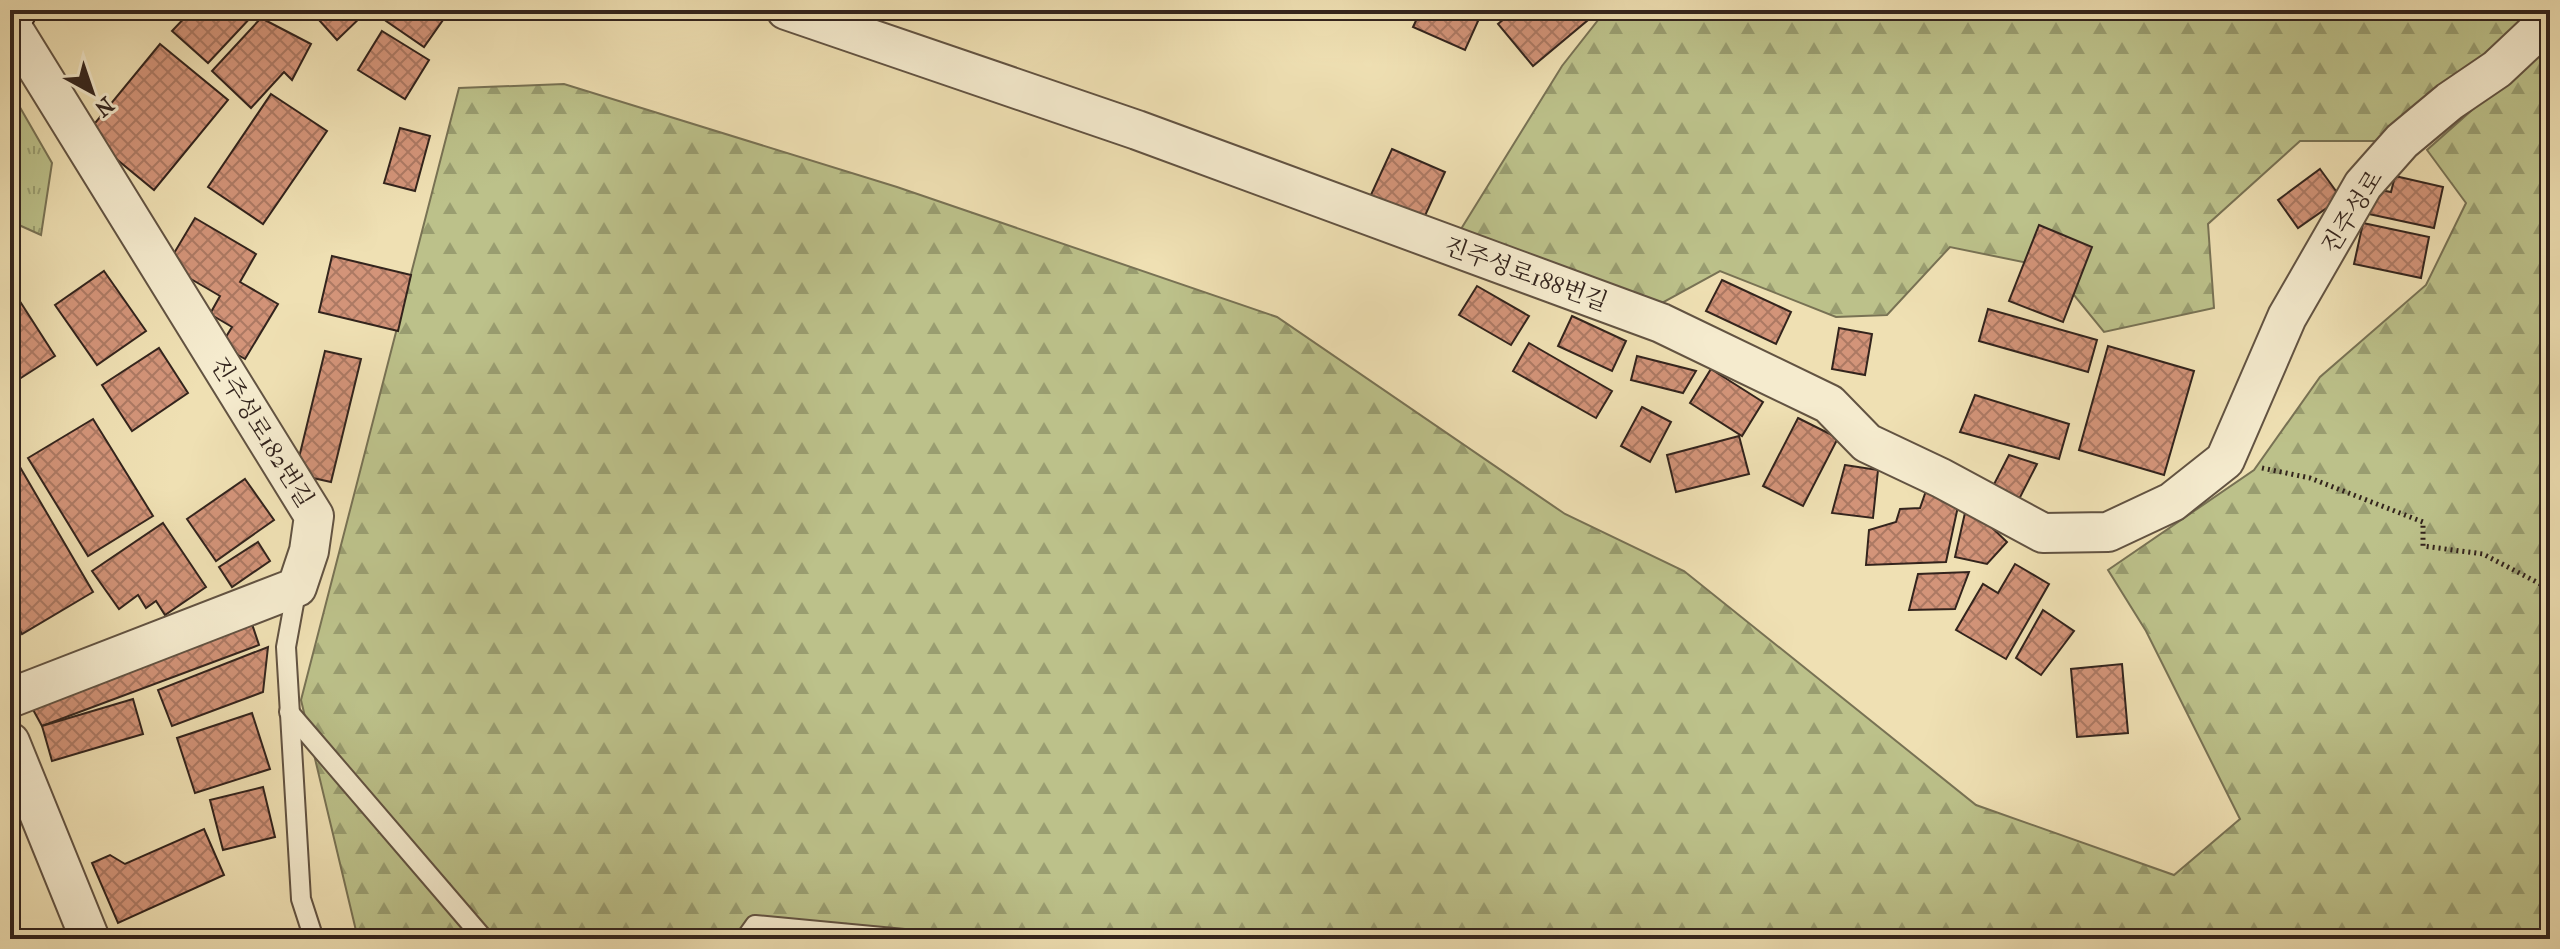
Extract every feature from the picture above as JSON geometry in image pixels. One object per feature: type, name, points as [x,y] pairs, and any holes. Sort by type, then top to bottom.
[{"type":"street","name":"진주성로188번길","points":[[786,10],[1137,130],[1661,323],[1829,404],[1867,443],[1941,478],[2043,533],[2108,532],[2172,502],[2225,460]]},
{"type":"street","name":"진주성로","points":[[2225,460],[2287,317],[2363,185],[2402,141],[2450,101],[2497,69],[2550,19]]},
{"type":"street","name":"진주성로182번길","points":[[10,24],[314,516],[309,551],[297,587]]},
{"type":"street","points":[[10,698],[297,587]]},
{"type":"street","points":[[10,742],[90,939]]},
{"type":"lane","name":"진주성로182번길","points":[[297,587],[286,647],[289,712],[301,899],[314,939]]},
{"type":"lane","points":[[289,712],[484,939]]},
{"type":"lane","points":[[745,939],[755,925],[904,939]]},
{"type":"path","points":[[2225,460],[2310,478],[2423,522],[2423,546],[2483,554],[2550,589]]},
{"type":"green space","points":[[1606,10],[2537,10],[2511,36],[2380,141],[2300,141],[2208,224],[2214,308],[2104,332],[2052,268],[1950,247],[1887,315],[1836,317],[1720,271],[1662,303],[1613,291],[1461,229],[1562,66]]},
{"type":"green space","points":[[2550,52],[2550,939],[358,939],[301,700],[459,88],[564,84],[897,187],[1277,317],[1565,514],[1684,571],[1976,805],[2174,875],[2240,819],[2146,631],[2108,570],[2254,470],[2320,377],[2426,285],[2466,203],[2427,150],[2534,55]]},
{"type":"green space","points":[[10,90],[52,163],[41,235],[10,221]]},
{"type":"building","points":[[192,10],[248,10],[253,15],[208,63],[172,31]]},
{"type":"building","points":[[329,10],[361,10],[364,14],[337,40],[319,20]]},
{"type":"building","points":[[393,10],[450,10],[424,47],[386,21]]},
{"type":"building","points":[[1421,10],[1483,10],[1465,50],[1413,27]]},
{"type":"building","points":[[1515,10],[1590,10],[1594,15],[1533,66],[1498,24]]},
{"type":"building","points":[[261,18],[311,44],[292,80],[284,72],[251,108],[212,71]]},
{"type":"building","points":[[382,31],[429,60],[405,99],[358,70]]},
{"type":"building","points":[[160,44],[228,100],[154,190],[86,134]]},
{"type":"building","points":[[271,94],[327,131],[263,224],[208,187]]},
{"type":"building","points":[[400,128],[430,136],[415,191],[384,183]]},
{"type":"building","points":[[1392,149],[1445,172],[1423,220],[1370,197]]},
{"type":"building","points":[[2320,169],[2341,198],[2298,228],[2278,200]]},
{"type":"building","points":[[2395,176],[2443,187],[2434,228],[2364,213],[2369,188],[2391,192]]},
{"type":"building","points":[[195,218],[256,254],[240,282],[278,304],[245,359],[221,345],[232,327],[210,314],[220,296],[167,265]]},
{"type":"building","points":[[2363,223],[2429,237],[2421,278],[2354,264]]},
{"type":"building","points":[[2039,225],[2092,247],[2063,322],[2009,301]]},
{"type":"building","points":[[332,256],[411,275],[398,331],[319,312]]},
{"type":"building","points":[[104,271],[146,331],[97,365],[55,305]]},
{"type":"building","points":[[1722,280],[1791,312],[1776,344],[1706,311]]},
{"type":"building","points":[[1477,286],[1529,316],[1511,345],[1459,315]]},
{"type":"building","points":[[21,303],[55,356],[10,385],[10,310]]},
{"type":"building","points":[[1988,309],[2097,340],[2088,372],[1979,341]]},
{"type":"building","points":[[1572,316],[1626,341],[1612,371],[1558,346]]},
{"type":"building","points":[[1839,328],[1872,334],[1865,375],[1832,369]]},
{"type":"building","points":[[1529,343],[1612,391],[1596,418],[1513,371]]},
{"type":"building","points":[[2108,346],[2194,371],[2164,475],[2079,450]]},
{"type":"building","points":[[159,348],[188,393],[132,431],[102,385]]},
{"type":"building","points":[[325,351],[361,359],[331,482],[295,474]]},
{"type":"building","points":[[1637,356],[1696,371],[1683,393],[1631,380]]},
{"type":"building","points":[[1711,369],[1763,402],[1742,436],[1690,403]]},
{"type":"building","points":[[1975,395],[2069,424],[2059,459],[1960,432]]},
{"type":"building","points":[[1642,407],[1671,422],[1650,462],[1621,446]]},
{"type":"building","points":[[1798,418],[1838,438],[1803,506],[1763,486]]},
{"type":"building","points":[[93,419],[153,516],[88,556],[28,458]]},
{"type":"building","points":[[1739,436],[1749,474],[1676,492],[1667,455]]},
{"type":"building","points":[[10,450],[93,592],[22,634],[10,613]]},
{"type":"building","points":[[2009,455],[2037,464],[2015,507],[1990,492]]},
{"type":"building","points":[[1845,465],[1878,470],[1873,518],[1832,513]]},
{"type":"building","points":[[245,479],[274,520],[216,561],[187,519]]},
{"type":"building","points":[[1928,485],[1960,497],[1946,562],[1866,565],[1869,530],[1896,522],[1900,509],[1920,508]]},
{"type":"building","points":[[1967,504],[2007,542],[1987,564],[1955,557]]},
{"type":"building","points":[[163,523],[206,587],[165,615],[156,601],[146,608],[138,595],[119,609],[92,571]]},
{"type":"building","points":[[258,542],[270,561],[232,587],[219,567]]},
{"type":"building","points":[[2015,564],[2049,584],[2006,659],[1956,630],[1983,584],[1998,593]]},
{"type":"building","points":[[1969,572],[1955,609],[1909,610],[1918,574]]},
{"type":"building","points":[[2043,610],[2074,631],[2041,675],[2016,658]]},
{"type":"building","points":[[248,612],[259,645],[42,726],[31,706]]},
{"type":"building","points":[[268,647],[263,692],[172,726],[158,690]]},
{"type":"building","points":[[2122,664],[2128,733],[2077,737],[2071,669]]},
{"type":"building","points":[[133,699],[143,734],[52,761],[42,726]]},
{"type":"building","points":[[252,713],[270,769],[195,793],[177,738]]},
{"type":"building","points":[[263,787],[275,837],[223,850],[210,800]]},
{"type":"building","points":[[204,829],[224,875],[118,923],[92,863],[110,855],[125,864]]}]
